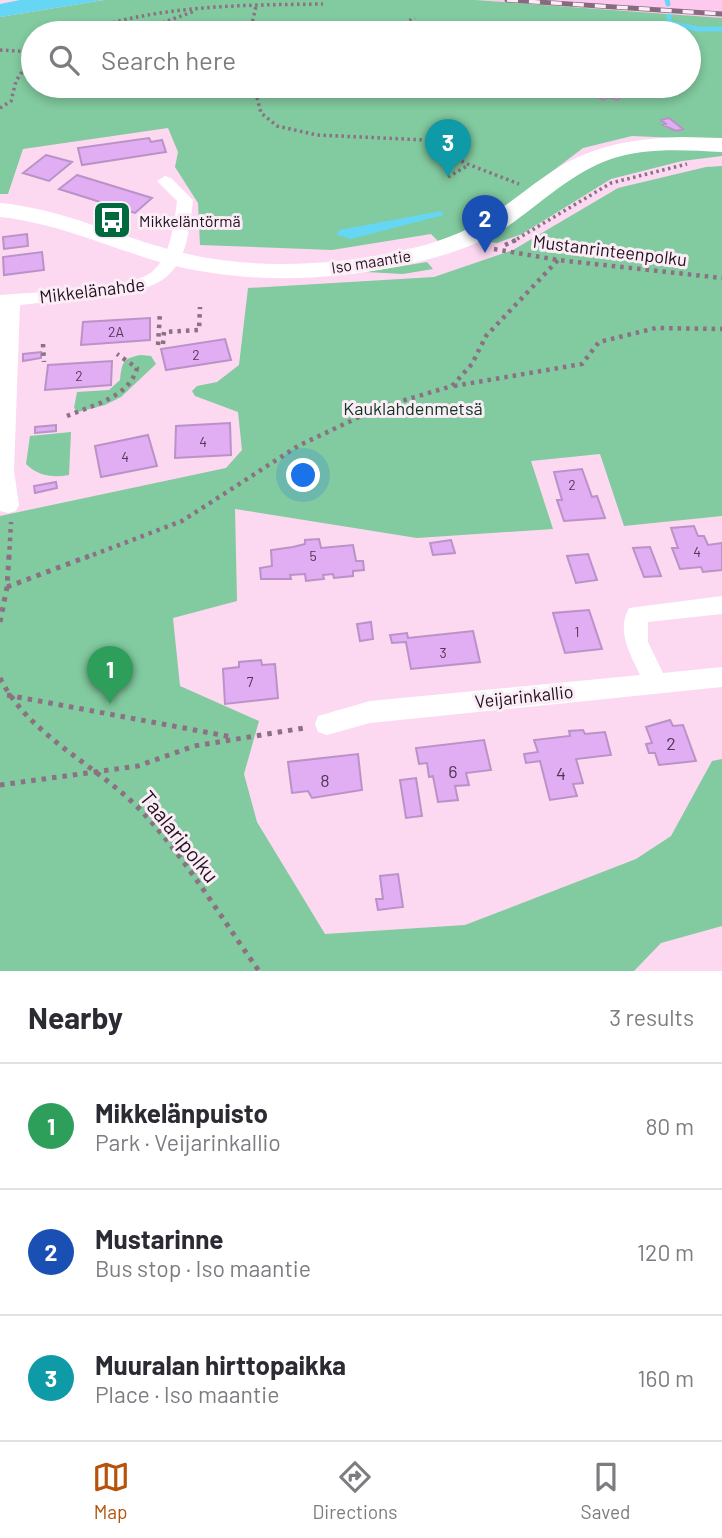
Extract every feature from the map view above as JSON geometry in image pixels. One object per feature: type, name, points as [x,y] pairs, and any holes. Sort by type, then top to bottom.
[{"type":"main road","name":"Iso maantie","points":[[0,210],[41,215],[173,257],[210,265],[290,270],[336,268],[436,249],[484,230],[566,171],[591,158],[615,150],[671,144],[722,145]]},
{"type":"street","points":[[165,181],[185,200],[183,220],[173,257]]},
{"type":"street","name":"Mikkelänahde","points":[[5,300],[146,286],[162,274],[173,257]]},
{"type":"street","points":[[5,300],[4,471],[8,505]]},
{"type":"street","points":[[656,682],[636,642],[637,614],[722,605]]},
{"type":"street","name":"Veijarinkallio","points":[[327,724],[370,712],[722,677]]},
{"type":"path","points":[[107,21],[156,12],[200,8],[323,4]]},
{"type":"path","points":[[253,21],[256,6]]},
{"type":"path","points":[[161,21],[181,17],[200,8]]},
{"type":"path","points":[[408,21],[415,18]]},
{"type":"path","points":[[0,50],[21,52]]},
{"type":"path","points":[[0,108],[11,101],[21,72]]},
{"type":"path","points":[[255,98],[264,116],[289,132],[368,137],[402,135],[431,141],[457,160],[495,172],[538,193],[575,205]]},
{"type":"path","points":[[448,177],[470,164]]},
{"type":"path","name":"Mustanrinteenpolku","points":[[494,249],[558,260],[722,278]]},
{"type":"path","points":[[452,387],[472,364],[486,336],[558,260]]},
{"type":"path","points":[[160,312],[161,344],[164,332],[199,330],[200,307]]},
{"type":"path","points":[[7,587],[182,522],[298,446],[378,408],[452,387],[582,364],[599,342],[656,328],[722,329]]},
{"type":"path","points":[[43,344],[44,362]]},
{"type":"path","points":[[67,416],[119,393],[135,376],[137,368],[117,354]]},
{"type":"path","points":[[0,622],[7,587],[12,529],[8,505]]},
{"type":"path","name":"Taalaripolku","points":[[0,678],[6,695],[48,736],[134,800],[182,858],[259,971]]},
{"type":"path","points":[[6,695],[237,738]]},
{"type":"path","points":[[0,785],[138,766],[194,746],[327,724]]},
{"type":"shaded area","points":[[475,0],[722,0],[722,18],[669,16]]},
{"type":"green space","points":[[104,0],[475,0],[722,18],[722,140],[632,136],[583,148],[480,226],[438,241],[431,234],[332,250],[200,245],[198,203],[175,167],[178,152],[168,128],[23,149],[8,194],[0,194],[0,17]]},
{"type":"green space","points":[[673,148],[722,150],[722,156],[682,161],[611,179],[522,234],[497,243],[491,242],[492,235],[560,186],[597,165],[635,151]]},
{"type":"green space","name":"Kauklahdenmetsä","points":[[722,166],[722,516],[624,526],[600,454],[531,461],[553,529],[417,538],[235,509],[237,601],[173,618],[180,686],[259,721],[244,774],[257,822],[325,934],[465,925],[636,859],[671,836],[712,761],[722,759],[722,926],[661,943],[634,971],[0,971],[0,516],[226,468],[242,450],[238,412],[195,396],[192,391],[197,386],[217,382],[239,365],[248,288],[434,277],[513,250],[618,188],[706,167]]},
{"type":"green space","points":[[427,262],[433,269],[403,274],[366,272]]},
{"type":"green space","points":[[141,355],[151,356],[156,364],[121,397],[105,405],[78,412],[74,408],[77,392],[109,390],[120,380],[124,362]]},
{"type":"green space","points":[[71,432],[69,475],[46,475],[26,464],[30,436]]},
{"type":"water","points":[[20,0],[104,0],[0,17],[0,4]]},
{"type":"water","points":[[441,211],[444,215],[351,239],[337,235],[339,230]]},
{"type":"building","points":[[669,118],[683,129],[676,131],[663,125],[666,124],[661,120]]},
{"type":"building","points":[[149,138],[151,142],[162,140],[166,152],[82,165],[78,148]]},
{"type":"building","points":[[46,155],[72,162],[49,181],[23,173]]},
{"type":"building","points":[[77,175],[152,198],[135,213],[59,189]]},
{"type":"building","points":[[27,234],[28,246],[4,249],[3,237]]},
{"type":"building","points":[[42,252],[44,270],[4,275],[3,257]]},
{"type":"building","points":[[150,318],[150,340],[81,345],[83,322]]},
{"type":"building","points":[[225,339],[231,360],[166,370],[161,349]]},
{"type":"building","points":[[41,352],[41,358],[23,361],[23,354]]},
{"type":"building","points":[[112,361],[111,385],[45,390],[48,365]]},
{"type":"building","points":[[230,423],[231,455],[175,458],[176,426]]},
{"type":"building","points":[[56,425],[56,431],[35,433],[35,427]]},
{"type":"building","points":[[148,435],[157,466],[101,477],[95,446]]},
{"type":"building","points":[[582,469],[592,497],[597,496],[605,518],[564,521],[557,500],[562,500],[554,472]]},
{"type":"building","points":[[56,482],[57,488],[35,493],[34,486]]},
{"type":"building","points":[[694,526],[698,536],[704,536],[708,545],[722,543],[722,570],[703,572],[701,567],[680,569],[672,548],[678,548],[671,528]]},
{"type":"building","points":[[319,539],[321,548],[353,545],[356,561],[363,561],[364,570],[353,571],[353,576],[334,578],[333,574],[323,575],[324,579],[306,581],[305,574],[290,575],[291,579],[261,579],[260,568],[272,566],[271,550],[305,544],[305,540]]},
{"type":"building","points":[[451,540],[455,553],[433,555],[430,543]]},
{"type":"building","points":[[650,547],[661,576],[644,577],[633,548]]},
{"type":"building","points":[[588,554],[597,580],[576,583],[567,556]]},
{"type":"building","points":[[589,610],[602,649],[565,653],[553,613]]},
{"type":"building","points":[[371,622],[373,639],[360,641],[357,624]]},
{"type":"building","points":[[473,631],[480,662],[411,669],[406,642],[392,643],[390,635],[407,633],[408,638]]},
{"type":"building","points":[[261,660],[262,665],[275,664],[278,698],[225,704],[223,669],[239,667],[239,662]]},
{"type":"building","points":[[670,720],[673,726],[683,725],[696,761],[659,765],[655,753],[649,753],[646,744],[652,743],[646,727]]},
{"type":"building","points":[[583,730],[585,734],[605,732],[611,755],[576,759],[583,783],[573,784],[577,796],[550,800],[540,761],[526,763],[524,754],[538,752],[534,740],[570,736],[569,731]]},
{"type":"building","points":[[484,740],[491,770],[466,773],[469,785],[455,786],[458,800],[438,802],[433,776],[429,777],[427,763],[419,764],[416,748]]},
{"type":"building","points":[[358,754],[362,790],[312,798],[308,791],[292,793],[288,762]]},
{"type":"building","points":[[416,778],[422,816],[406,818],[400,780]]},
{"type":"building","points":[[398,874],[403,907],[378,910],[376,899],[383,899],[380,876]]},
{"type":"waterway","points":[[667,0],[668,4]]},
{"type":"waterway","points":[[669,16],[669,21]]},
{"type":"waterway","points":[[701,29],[722,29]]},
{"type":"railway","points":[[507,0],[722,14]]},
{"type":"place","name":"Muuralan hirttopaikka","points":[[448,177]]},
{"type":"place","name":"Mikkeläntörmä","points":[[112,220]]},
{"type":"place","name":"Mustarinne","points":[[485,253]]},
{"type":"place","name":"Mikkelänpuisto","points":[[110,704]]}]
